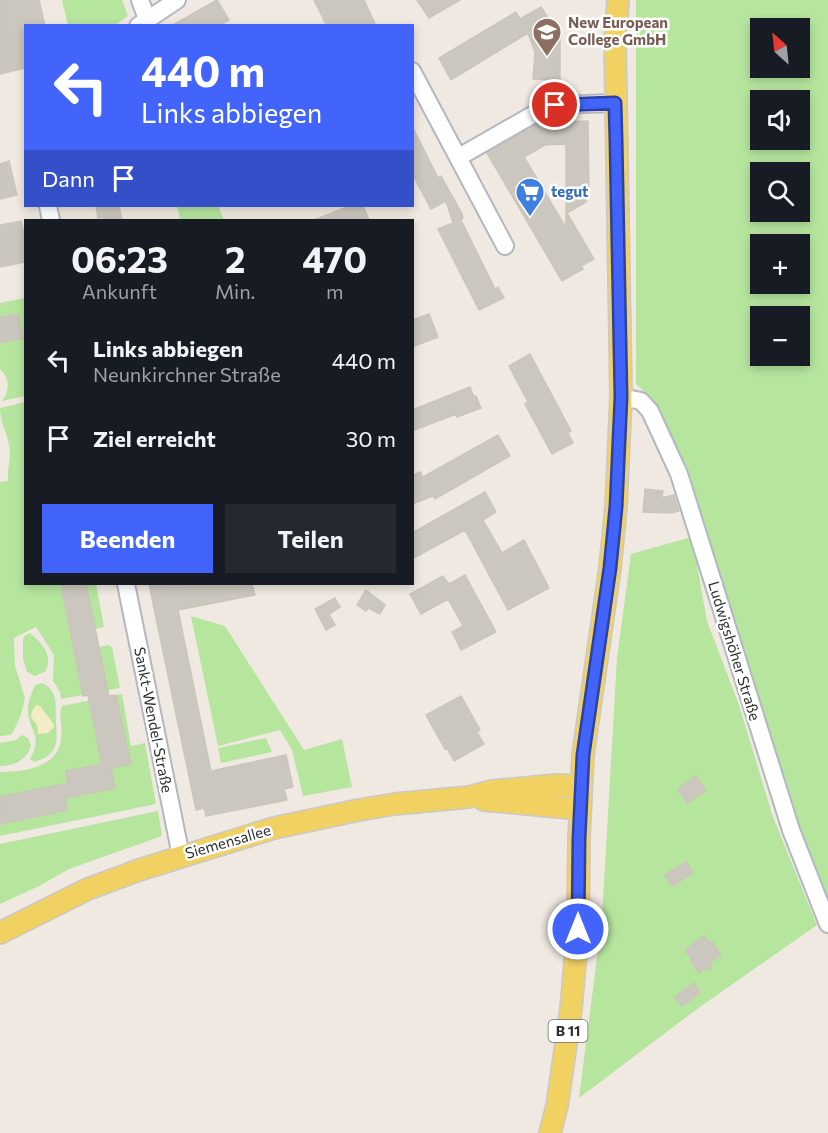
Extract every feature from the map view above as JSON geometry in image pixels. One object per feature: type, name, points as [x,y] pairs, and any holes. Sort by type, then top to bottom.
[{"type":"main road","name":"B 11","points":[[550,1133],[562,1074],[577,940],[583,755],[612,552],[616,507],[621,397],[615,103],[615,41],[618,0]]},
{"type":"main road","name":"Siemensallee","points":[[0,933],[88,889],[181,856],[316,818],[394,804],[469,797],[491,790],[556,785],[581,786]]},
{"type":"main road","name":"Siemensallee","points":[[469,797],[492,802],[580,809]]},
{"type":"street","points":[[140,0],[142,22],[177,0]]},
{"type":"street","points":[[414,75],[505,246]]},
{"type":"street","points":[[459,157],[541,110],[555,105],[615,103]]},
{"type":"street","name":"Ludwigshöher Straße","points":[[621,397],[641,401],[650,411],[679,474],[791,830],[828,924]]},
{"type":"street","name":"Sankt-Wendel-Straße","points":[[126,585],[181,856]]},
{"type":"green space","points":[[62,0],[122,0],[128,16],[116,24],[68,24]]},
{"type":"green space","points":[[636,0],[828,0],[828,908],[796,827],[687,473],[660,413],[636,384]]},
{"type":"green space","points":[[177,207],[218,207],[224,219],[180,219]]},
{"type":"green space","points":[[24,298],[24,396],[2,401],[8,384],[6,376],[0,369],[0,303]]},
{"type":"green space","points":[[24,402],[24,585],[96,585],[104,627],[95,629],[99,647],[108,645],[112,647],[120,688],[61,699],[60,692],[53,681],[54,655],[36,627],[14,638],[15,666],[25,698],[21,715],[13,732],[10,735],[0,736],[0,482],[8,481],[10,452],[0,408]]},
{"type":"green space","points":[[692,537],[707,621],[739,705],[773,817],[817,925],[697,1009],[579,1098],[602,918],[617,658],[631,554]]},
{"type":"green space","points":[[191,616],[225,626],[304,750],[342,739],[352,787],[303,796],[292,750],[280,730],[218,746]]},
{"type":"green space","points":[[30,633],[42,645],[48,660],[46,671],[35,676],[27,672],[23,659],[23,639]]},
{"type":"green space","points":[[42,683],[54,694],[56,739],[54,749],[50,754],[34,762],[30,759],[36,738],[28,706],[35,685]]},
{"type":"green space","points":[[122,694],[131,746],[145,743],[156,804],[0,836],[0,772],[29,769],[46,762],[53,756],[61,739],[62,706]]},
{"type":"green space","points":[[22,735],[28,738],[31,746],[26,755],[15,763],[0,766],[0,743],[16,740]]},
{"type":"green space","points":[[266,738],[272,752],[221,763],[218,748]]},
{"type":"green space","points":[[158,811],[162,836],[69,869],[0,904],[0,844]]},
{"type":"sand","points":[[36,705],[40,706],[53,723],[54,727],[48,733],[38,734],[37,725],[31,717]]},
{"type":"building","points":[[0,0],[39,0],[45,24],[24,24],[24,68],[0,74]]},
{"type":"building","points":[[217,0],[229,20],[222,24],[175,24]]},
{"type":"building","points":[[314,0],[364,0],[375,24],[326,24]]},
{"type":"building","points":[[417,0],[460,0],[429,18]]},
{"type":"building","points":[[541,7],[560,37],[560,80],[533,79],[535,52],[528,33],[451,80],[439,58],[516,12],[520,19]]},
{"type":"building","points":[[588,121],[589,197],[586,202],[567,213],[594,259],[581,266],[583,269],[562,281],[487,153],[540,123]],"holes":[[[566,144],[566,228],[524,157],[545,145]]]},
{"type":"building","points":[[414,130],[438,178],[441,176],[462,214],[461,220],[495,289],[498,287],[504,298],[479,310],[438,229],[453,223],[446,201],[431,209],[414,177]]},
{"type":"building","points":[[9,161],[17,195],[0,199],[0,164]]},
{"type":"building","points":[[96,207],[119,207],[122,219],[98,218]]},
{"type":"building","points":[[347,207],[363,207],[369,219],[317,219]]},
{"type":"building","points":[[21,221],[24,234],[24,262],[0,267],[0,225]]},
{"type":"building","points":[[18,314],[23,338],[0,343],[0,317]]},
{"type":"building","points":[[429,314],[438,337],[414,346],[414,319]]},
{"type":"building","points":[[530,354],[571,431],[568,433],[573,443],[552,454],[525,404],[528,402],[509,366]]},
{"type":"building","points":[[470,387],[481,408],[457,417],[456,414],[414,430],[414,409]]},
{"type":"building","points":[[498,435],[510,456],[435,499],[433,496],[414,503],[414,475],[420,472],[423,477]]},
{"type":"building","points":[[645,489],[663,491],[662,498],[674,495],[679,511],[643,512]]},
{"type":"building","points":[[485,492],[496,512],[483,520],[502,553],[524,540],[549,588],[508,610],[465,530],[414,558],[414,532]]},
{"type":"building","points":[[465,575],[496,632],[461,650],[452,632],[463,626],[448,599],[421,614],[410,594],[443,576],[449,584]]},
{"type":"building","points":[[61,585],[86,585],[109,696],[116,695],[131,764],[111,768],[115,788],[65,798],[68,810],[0,824],[0,797],[68,783],[66,771],[102,764],[88,695],[83,696]]},
{"type":"building","points":[[149,585],[252,585],[255,595],[178,610],[211,771],[286,755],[293,787],[284,789],[287,800],[206,816],[204,808],[196,810]]},
{"type":"building","points":[[366,590],[385,605],[380,614],[368,608],[366,611],[357,605]]},
{"type":"building","points":[[335,598],[340,607],[329,614],[335,625],[326,630],[315,609]]},
{"type":"building","points":[[461,696],[480,730],[477,732],[484,744],[454,761],[426,715]]},
{"type":"building","points":[[696,776],[706,790],[687,803],[678,789]]},
{"type":"building","points":[[686,862],[693,873],[672,886],[665,875]]},
{"type":"building","points":[[704,936],[710,944],[712,942],[721,955],[711,962],[711,970],[703,969],[699,973],[685,950]]},
{"type":"building","points":[[694,983],[700,993],[682,1006],[675,997]]},
{"type":"place","name":"New European College GmbH","points":[[547,58]]},
{"type":"place","name":"tegut","points":[[530,218]]},
{"type":"route","points":[[555,105],[615,103],[618,203],[621,397],[616,507],[610,568],[583,755],[578,929]]}]
